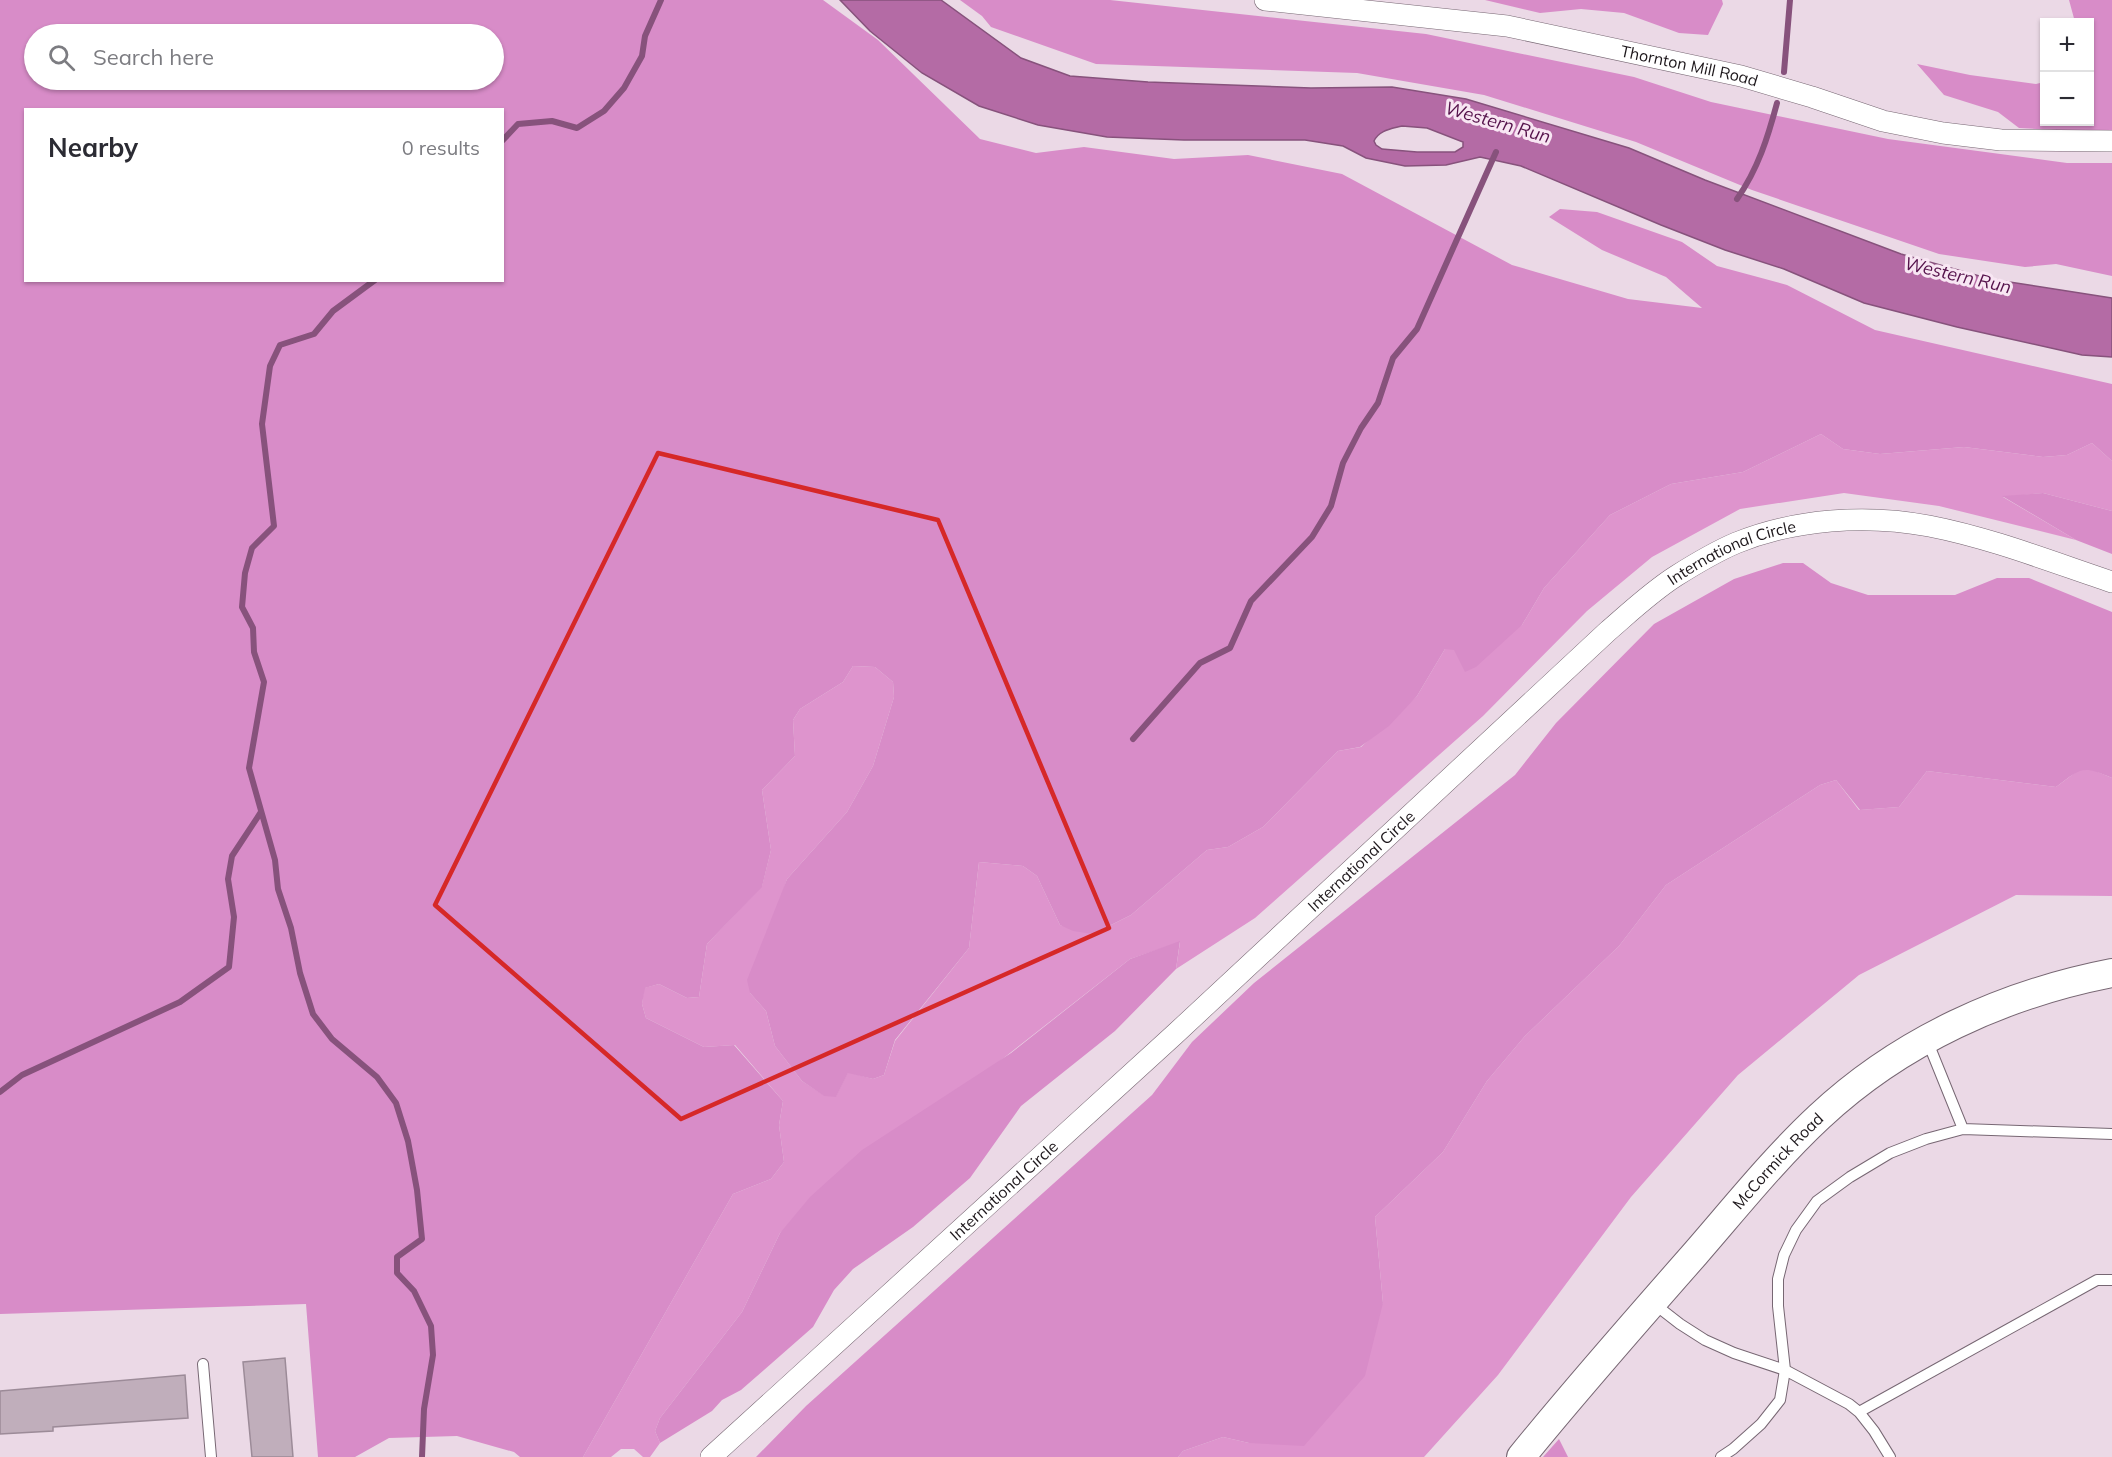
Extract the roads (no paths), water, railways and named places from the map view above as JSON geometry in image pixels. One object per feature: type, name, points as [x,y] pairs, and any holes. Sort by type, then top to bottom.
[{"type":"main road","name":"McCormick Road","points":[[1521,1457],[1587,1376],[1780,1157],[1819,1117],[1857,1084],[1926,1039],[1968,1018],[2073,981],[2112,973]]},
{"type":"street","name":"Thornton Mill Road","points":[[1264,0],[1507,26],[1741,76],[1883,121],[1943,133],[2001,140],[2112,141]]},
{"type":"street","name":"International Circle","points":[[711,1457],[1174,1035],[1608,631],[1646,597],[1674,577],[1736,543],[1771,532],[1804,524],[1845,520],[1884,520],[1929,526],[1991,542],[2112,582]]},
{"type":"lane","points":[[1926,1039],[1963,1129]]},
{"type":"lane","points":[[1721,1457],[1761,1424],[1780,1401],[1785,1370],[1778,1306],[1778,1279],[1784,1255],[1796,1230],[1817,1201],[1850,1177],[1890,1153],[1963,1129],[2112,1134]]},
{"type":"lane","points":[[1859,1412],[2097,1280],[2112,1280]]},
{"type":"lane","points":[[1653,1302],[1704,1340],[1785,1370],[1829,1391],[1859,1412],[1890,1457]]},
{"type":"lane","points":[[203,1364],[211,1457],[206,1457]]},
{"type":"water","name":"Western Run","points":[[840,0],[941,0],[1021,58],[1070,76],[1148,82],[1311,88],[1392,87],[1466,99],[1629,148],[1705,180],[1901,254],[1990,279],[2112,298],[2112,357],[2082,355],[1864,303],[1784,269],[1725,250],[1661,225],[1521,166],[1480,157],[1446,165],[1405,166],[1366,158],[1343,146],[1305,140],[1184,140],[1107,137],[1038,125],[979,106],[922,73],[870,31]],"holes":[[[1402,126],[1427,128],[1463,142],[1463,147],[1455,152],[1417,152],[1382,149],[1374,141],[1382,132]]]},
{"type":"waterway","points":[[504,139],[518,124],[552,121],[577,128],[604,111],[624,88],[642,56],[645,36],[661,0]]},
{"type":"waterway","points":[[1784,72],[1790,0]]},
{"type":"waterway","points":[[1737,199],[1762,152],[1777,103]]},
{"type":"waterway","points":[[1133,739],[1200,663],[1230,648],[1251,601],[1312,537],[1331,506],[1343,463],[1361,428],[1378,403],[1393,358],[1417,329],[1496,152]]},
{"type":"waterway","points":[[372,282],[333,311],[314,334],[280,345],[270,366],[262,424],[274,526],[252,548],[245,573],[242,607],[253,628],[254,652],[264,682],[249,768],[275,860],[278,889],[291,928],[300,973],[313,1014],[332,1039],[377,1077],[396,1103],[408,1141],[417,1190],[422,1239],[397,1257],[397,1273],[414,1291],[431,1326],[433,1355],[424,1409],[422,1457]]},
{"type":"waterway","points":[[0,1092],[22,1075],[180,1002],[229,967],[234,917],[228,879],[232,856],[261,812]]}]
